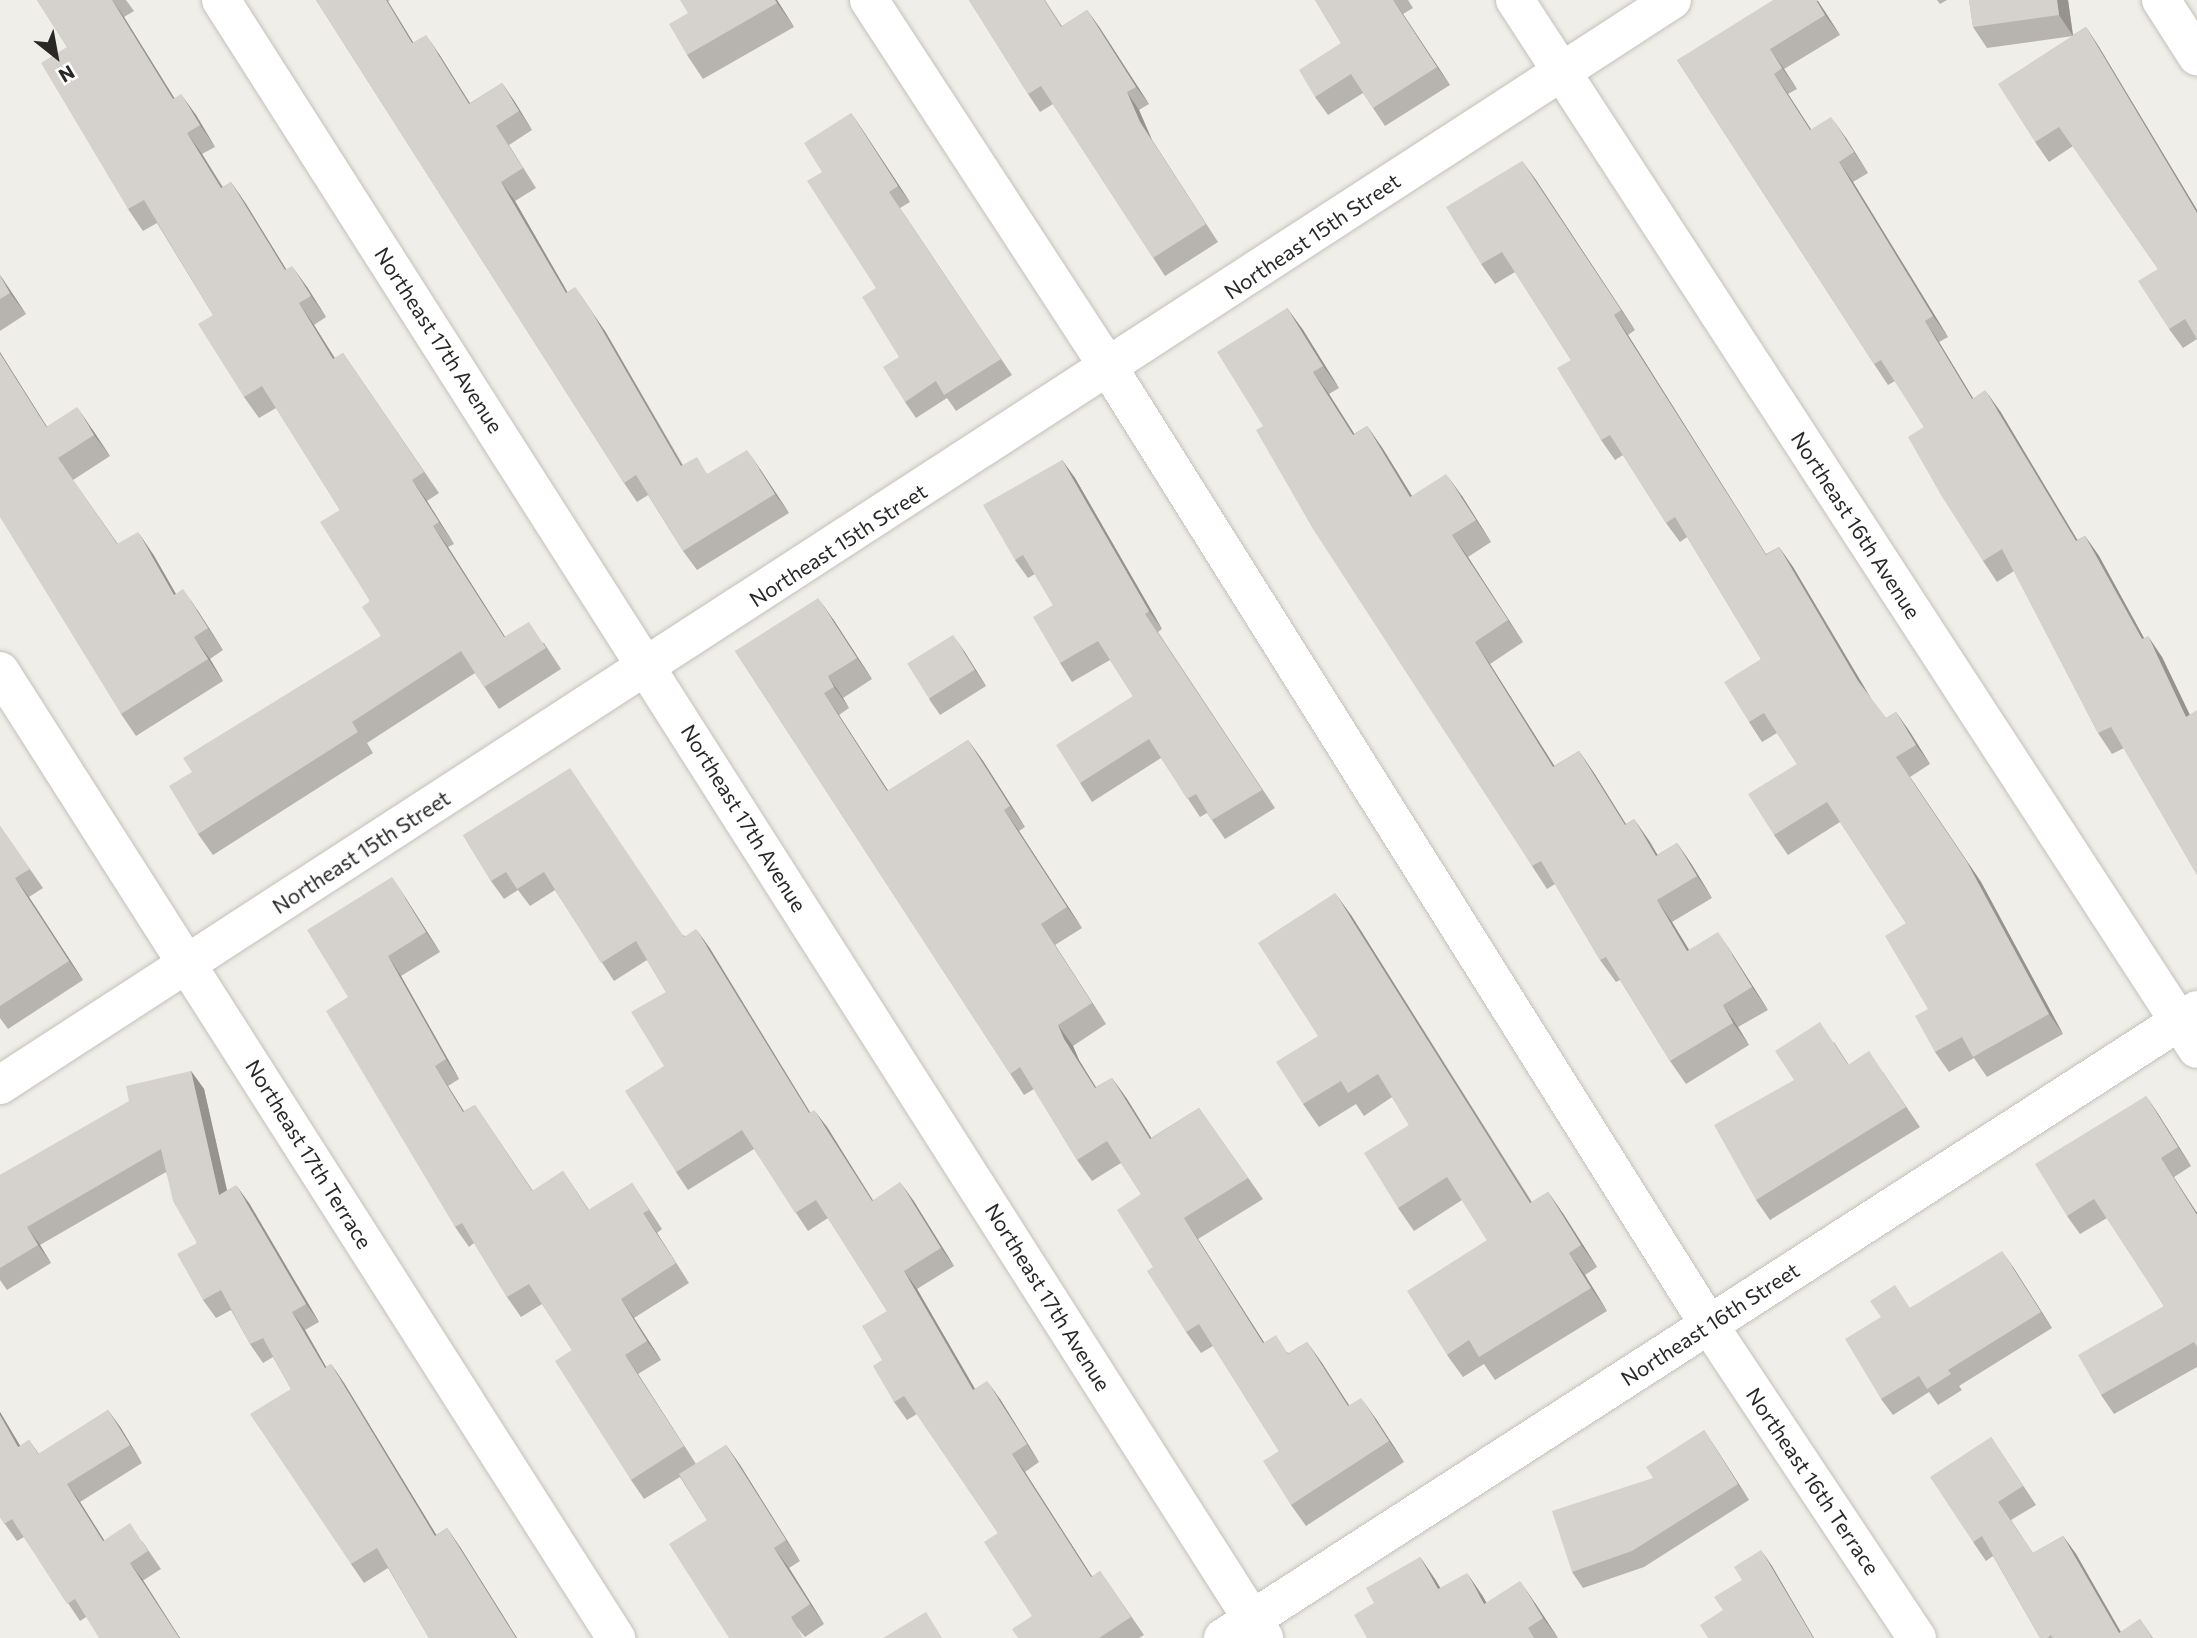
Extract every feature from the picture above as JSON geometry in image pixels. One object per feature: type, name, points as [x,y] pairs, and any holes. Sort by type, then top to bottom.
[{"type":"street","name":"Northeast 17th Avenue","points":[[221,0],[649,667],[1246,1632]]},
{"type":"street","name":"Northeast 16th Terrace","points":[[869,0],[1110,370],[1709,1325],[1917,1638]]},
{"type":"street","name":"Northeast 16th Avenue","points":[[1515,0],[2191,1027]]},
{"type":"street","name":"Northeast 15th Street","points":[[0,1085],[1110,370],[1560,71],[1672,0]]},
{"type":"street","points":[[2161,0],[2197,56]]},
{"type":"street","name":"Northeast 17th Terrace","points":[[0,671],[616,1638]]},
{"type":"street","name":"Northeast 16th Street","points":[[1246,1632],[1709,1325],[2191,1027]]},
{"type":"building","points":[[37,0],[112,0],[173,99],[181,94],[200,125],[187,133],[221,188],[231,182],[285,270],[292,266],[311,296],[299,303],[333,359],[343,353],[424,472],[412,480],[439,522],[433,526],[504,637],[529,622],[546,648],[484,687],[461,651],[352,722],[358,732],[198,834],[169,786],[192,772],[183,758],[381,636],[362,607],[370,601],[320,522],[340,510],[262,386],[244,397],[198,324],[213,315],[144,200],[128,209],[41,63],[67,47]]},
{"type":"building","points":[[316,0],[386,0],[412,43],[426,35],[469,104],[502,83],[519,111],[496,126],[523,168],[501,182],[566,293],[575,287],[592,312],[681,466],[697,457],[707,474],[747,450],[775,494],[683,551],[636,475],[624,483]]},
{"type":"building","points":[[680,0],[775,0],[777,3],[687,55],[669,24],[688,13]]},
{"type":"building","points":[[969,0],[1044,0],[1061,27],[1087,10],[1136,87],[1127,92],[1140,122],[1206,224],[1153,258],[1041,86],[1028,94]]},
{"type":"building","points":[[1315,0],[1393,0],[1437,67],[1373,108],[1351,74],[1315,97],[1299,70],[1341,43]]},
{"type":"building","points":[[1773,0],[1816,0],[1825,15],[1770,49],[1782,68],[1774,74],[1810,130],[1831,117],[1854,152],[1839,162],[1933,316],[1925,321],[1972,399],[1985,390],[2076,541],[2085,536],[2142,639],[2148,636],[2186,717],[2197,710],[2197,875],[2111,727],[2098,733],[2002,549],[1983,561],[1908,437],[1924,427],[1881,360],[1874,364],[1677,60]]},
{"type":"building","points":[[1969,0],[2057,0],[2059,15],[1973,27]]},
{"type":"building","points":[[2086,27],[2197,213],[2197,339],[2185,319],[2169,329],[2138,281],[2158,269],[2059,127],[2035,142],[1998,84]]},
{"type":"building","points":[[851,113],[898,186],[889,192],[1001,359],[944,395],[936,381],[905,402],[883,367],[899,357],[862,297],[876,288],[807,181],[822,172],[804,143]]},
{"type":"building","points":[[1522,161],[1621,310],[1614,315],[1766,555],[1779,547],[1858,681],[1886,718],[1896,712],[1916,745],[1896,757],[1967,862],[2049,1014],[1973,1057],[1962,1037],[1935,1052],[1915,1016],[1928,1009],[1885,936],[1906,923],[1827,802],[1774,835],[1748,794],[1797,764],[1764,713],[1749,722],[1724,682],[1761,659],[1675,517],[1666,523],[1610,435],[1601,440],[1557,368],[1571,360],[1502,252],[1481,264],[1446,207]]},
{"type":"building","points":[[0,276],[10,293],[0,299]]},
{"type":"building","points":[[1287,308],[1323,366],[1313,372],[1353,435],[1367,426],[1410,497],[1446,474],[1476,520],[1452,535],[1508,620],[1475,642],[1553,767],[1579,751],[1625,825],[1634,819],[1656,856],[1677,843],[1697,876],[1657,900],[1687,951],[1718,932],[1752,987],[1723,1005],[1733,1023],[1670,1061],[1606,957],[1600,960],[1541,861],[1532,866],[1313,529],[1256,430],[1263,426],[1217,352]]},
{"type":"building","points":[[0,354],[46,427],[77,407],[94,435],[58,458],[117,544],[138,532],[174,595],[183,589],[208,628],[194,637],[208,659],[121,714],[0,517]]},
{"type":"building","points":[[1062,460],[1149,611],[1145,614],[1262,790],[1212,820],[1196,794],[1187,799],[1149,739],[1080,783],[1056,745],[1133,696],[1098,641],[1060,663],[1033,617],[1053,605],[1023,555],[1015,560],[983,505]]},
{"type":"building","points":[[818,598],[857,658],[828,676],[834,687],[824,693],[887,791],[968,740],[1010,806],[1004,810],[1067,907],[1041,924],[1092,1003],[1058,1025],[1064,1039],[1095,1088],[1112,1078],[1150,1139],[1199,1108],[1248,1178],[1184,1218],[1263,1343],[1276,1335],[1288,1354],[1307,1342],[1348,1406],[1361,1398],[1389,1441],[1291,1505],[1263,1461],[1279,1451],[1199,1324],[1186,1332],[1147,1271],[1153,1267],[1117,1210],[1141,1194],[1107,1141],[1077,1160],[1020,1067],[1010,1074],[735,651]]},
{"type":"building","points":[[953,635],[975,670],[929,698],[907,664]]},
{"type":"building","points":[[570,768],[684,937],[696,929],[809,1113],[814,1110],[872,1201],[900,1182],[941,1248],[904,1271],[973,1390],[987,1381],[1027,1444],[1012,1454],[1091,1577],[1100,1571],[1131,1617],[1099,1638],[1018,1638],[1012,1629],[1032,1616],[984,1542],[998,1533],[904,1396],[894,1402],[873,1366],[882,1360],[862,1326],[887,1311],[816,1200],[795,1213],[742,1130],[676,1172],[625,1091],[664,1066],[631,1012],[666,992],[636,941],[601,963],[544,872],[517,889],[506,872],[491,881],[463,835]]},
{"type":"building","points":[[0,826],[30,869],[15,878],[69,961],[0,1006]]},
{"type":"building","points":[[392,877],[426,932],[388,956],[446,1059],[435,1066],[463,1112],[475,1105],[532,1191],[563,1171],[588,1210],[632,1183],[649,1210],[643,1213],[676,1263],[621,1299],[647,1341],[625,1355],[684,1446],[631,1480],[555,1361],[572,1350],[529,1284],[507,1297],[462,1223],[455,1227],[326,1011],[348,997],[307,930]]},
{"type":"building","points":[[1335,893],[1530,1203],[1548,1192],[1581,1245],[1569,1253],[1591,1288],[1479,1357],[1469,1340],[1447,1355],[1407,1291],[1487,1240],[1447,1177],[1398,1208],[1364,1153],[1409,1125],[1378,1074],[1348,1093],[1341,1081],[1303,1104],[1276,1062],[1318,1036],[1258,943]]},
{"type":"building","points":[[1820,1022],[1848,1065],[1869,1051],[1906,1107],[1756,1200],[1714,1125],[1794,1080],[1775,1051]]},
{"type":"building","points":[[191,1071],[219,1195],[236,1185],[306,1304],[292,1312],[325,1368],[331,1364],[435,1536],[447,1528],[516,1638],[429,1638],[377,1548],[351,1564],[250,1414],[291,1389],[263,1338],[250,1344],[221,1290],[203,1300],[177,1254],[197,1243],[173,1201],[161,1149],[27,1227],[38,1245],[0,1268],[0,1175],[129,1101],[126,1086]]},
{"type":"building","points":[[2146,1096],[2178,1147],[2161,1158],[2197,1215],[2197,1347],[2194,1342],[2101,1395],[2078,1355],[2164,1306],[2094,1199],[2067,1216],[2035,1164]]},
{"type":"building","points":[[2002,1251],[2041,1312],[1948,1370],[1951,1374],[1927,1389],[1919,1376],[1881,1399],[1845,1339],[1881,1317],[1870,1301],[1895,1285],[1910,1308]]},
{"type":"building","points":[[108,1410],[130,1445],[67,1484],[103,1541],[130,1523],[148,1551],[130,1563],[179,1638],[99,1638],[75,1599],[67,1604],[12,1519],[4,1524],[0,1517],[0,1415],[18,1447],[29,1440],[38,1454]]},
{"type":"building","points":[[1704,1430],[1738,1484],[1632,1551],[1572,1572],[1552,1511],[1653,1478],[1646,1467]]},
{"type":"building","points":[[1991,1437],[2023,1486],[1998,1502],[2033,1553],[2063,1536],[2119,1633],[2140,1619],[2152,1638],[2053,1638],[2051,1635],[2040,1638],[1982,1536],[1973,1542],[1930,1477]]},
{"type":"building","points":[[726,1445],[786,1540],[774,1548],[810,1604],[791,1617],[803,1638],[729,1638],[669,1544],[707,1520],[679,1474]]},
{"type":"building","points":[[1761,1550],[1813,1638],[1708,1638],[1700,1625],[1723,1610],[1714,1597],[1742,1580],[1734,1567]]},
{"type":"building","points":[[1420,1557],[1438,1589],[1467,1573],[1484,1604],[1520,1581],[1543,1618],[1528,1628],[1534,1638],[1367,1638],[1354,1615],[1374,1603],[1366,1588]]},
{"type":"building","points":[[926,1612],[942,1638],[883,1638]]}]
